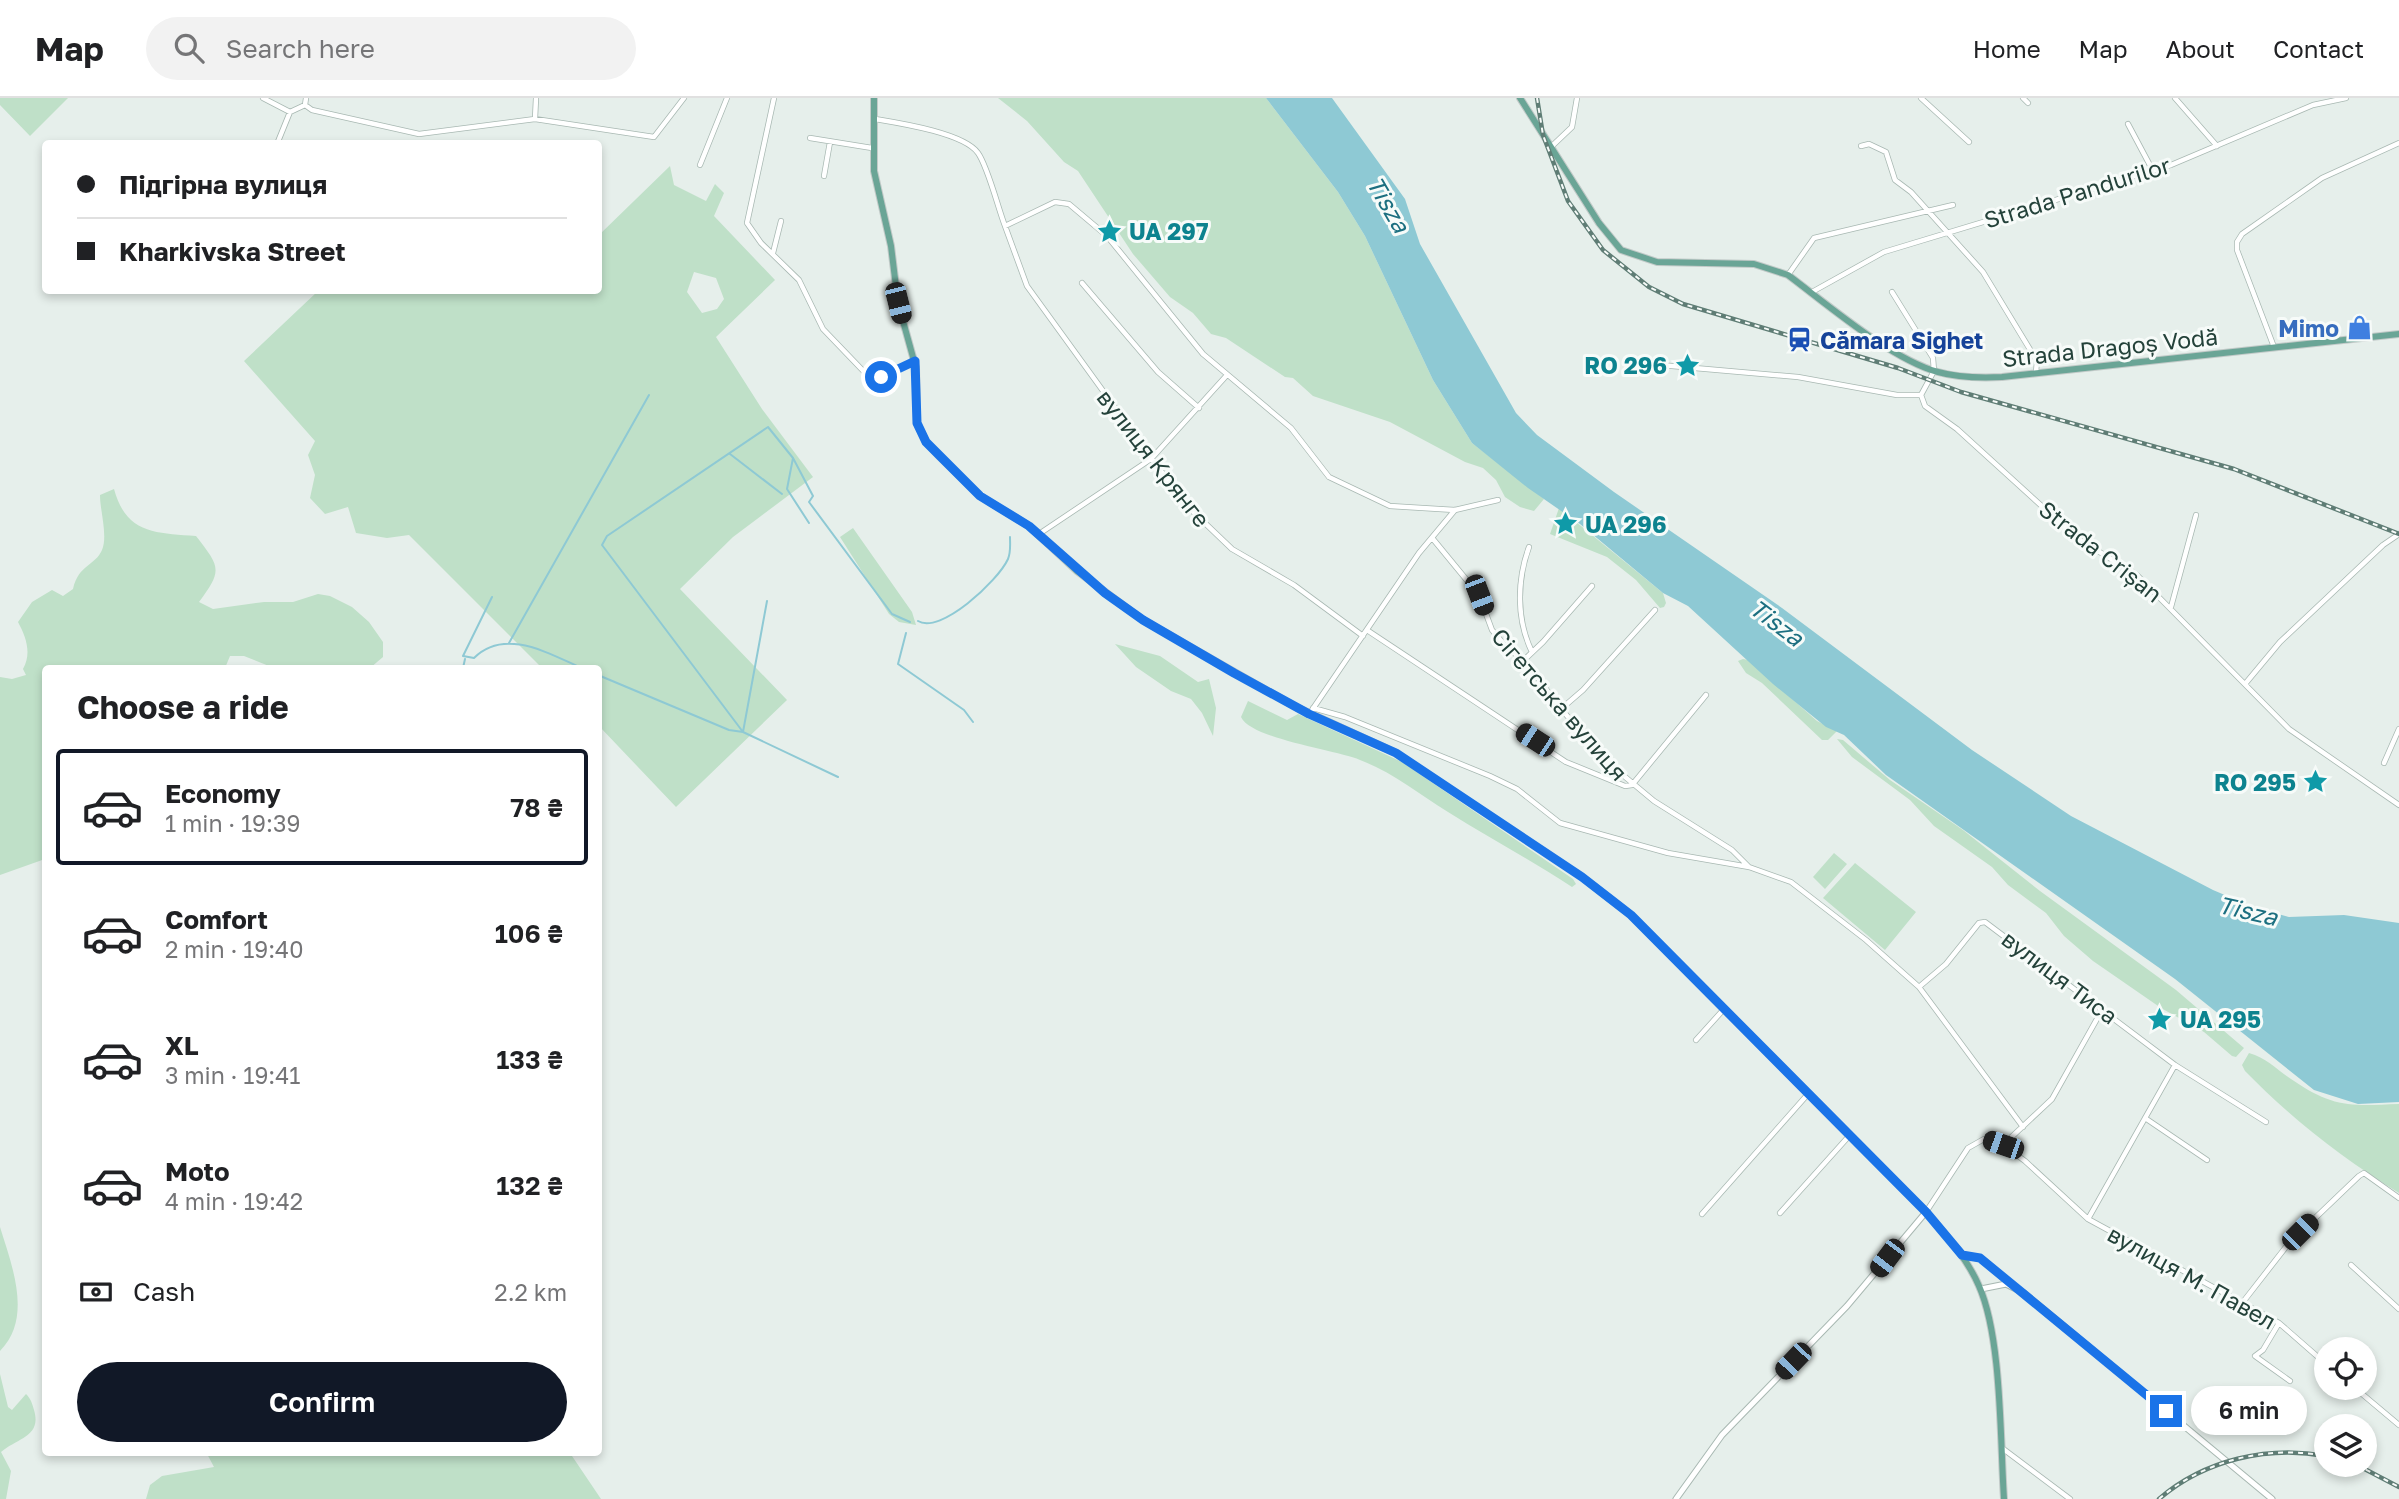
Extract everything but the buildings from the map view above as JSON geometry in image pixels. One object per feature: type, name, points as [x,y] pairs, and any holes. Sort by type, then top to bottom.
[{"type":"main road","points":[[874,98],[872,148],[875,179],[891,246],[898,303],[915,361],[917,423],[926,442],[980,496],[1039,534],[1077,571],[1143,620],[1311,711],[1396,753],[1582,877],[1631,915],[1926,1212],[1962,1255],[1981,1289],[1993,1342],[2004,1499]]},
{"type":"main road","name":"Strada Dragoș Vodă","points":[[1520,98],[1607,235],[1628,254],[1647,260],[1682,264],[1763,265],[1788,275],[1907,359],[1934,371],[1969,378],[2399,334]]},
{"type":"street","points":[[263,98],[290,112]]},
{"type":"street","points":[[305,105],[306,98]]},
{"type":"street","points":[[535,119],[536,98]]},
{"type":"street","points":[[279,140],[290,112],[305,105],[337,117],[419,134],[535,119],[654,136],[684,98]]},
{"type":"street","points":[[700,165],[727,98]]},
{"type":"street","points":[[774,98],[747,223],[799,280],[822,329],[871,379],[875,380],[915,361]]},
{"type":"street","points":[[1551,147],[1572,127],[1577,98]]},
{"type":"street","points":[[1921,98],[1969,142]]},
{"type":"street","points":[[2023,98],[2028,103]]},
{"type":"street","points":[[2175,98],[2217,146]]},
{"type":"street","name":"Strada Pandurilor","points":[[1812,292],[1884,252],[2153,171],[2313,105],[2346,98]]},
{"type":"street","name":"вулиця Крянге","points":[[875,119],[924,127],[972,147],[981,160],[1027,286],[1151,459],[1209,530],[1243,556],[1294,585],[1363,636]]},
{"type":"street","points":[[2128,124],[2153,171]]},
{"type":"street","points":[[810,138],[872,148]]},
{"type":"street","points":[[824,176],[830,142]]},
{"type":"street","points":[[2274,347],[2237,242],[2242,234],[2322,178],[2399,143]]},
{"type":"street","points":[[1861,146],[1877,146],[1886,152],[1895,180],[1912,192],[1927,213],[1983,272],[2037,361],[2036,372]]},
{"type":"street","points":[[1005,226],[1055,202],[1063,202],[1077,209],[1107,236],[1203,354],[1292,428],[1329,477],[1390,506],[1455,510],[1499,500]]},
{"type":"street","points":[[1788,275],[1815,238],[1952,205]]},
{"type":"street","points":[[773,253],[781,221]]},
{"type":"street","points":[[1082,284],[1158,372],[1199,408]]},
{"type":"street","points":[[1649,364],[1798,377],[1897,395],[1921,395],[1934,371],[1933,358],[1892,292]]},
{"type":"street","points":[[1039,534],[1151,459],[1227,375]]},
{"type":"street","name":"Strada Crișan","points":[[1921,395],[1925,406],[1957,429],[2078,539],[2132,571],[2171,607],[2289,729],[2399,805]]},
{"type":"street","points":[[1455,510],[1419,553],[1311,711],[1345,717],[1490,776],[1517,789],[1560,823],[1668,853],[1749,867],[1803,890],[1919,988],[2023,1127]]},
{"type":"street","points":[[2171,607],[2196,515]]},
{"type":"street","points":[[2245,684],[2280,642],[2383,544],[2398,537]]},
{"type":"street","name":"Сігетська вулиця","points":[[1433,539],[1479,595],[1492,630],[1508,649],[1524,660],[1561,709],[1632,785],[1732,850],[1749,867]]},
{"type":"street","points":[[1529,547],[1523,563],[1520,600],[1524,628],[1532,652]]},
{"type":"street","points":[[1524,660],[1592,586]]},
{"type":"street","points":[[1561,709],[1583,690],[1655,610]]},
{"type":"street","points":[[1367,630],[1566,762],[1625,786],[1632,785],[1706,695]]},
{"type":"street","points":[[2384,763],[2399,729]]},
{"type":"street","name":"вулиця Тиса","points":[[1919,988],[1946,964],[1979,923],[1984,922],[2175,1065],[2266,1122]]},
{"type":"street","points":[[1696,1040],[1724,1009]]},
{"type":"street","points":[[1676,1499],[1722,1435],[1847,1306],[1926,1212],[1968,1148],[1984,1139],[2003,1145],[2052,1099],[2102,1010]]},
{"type":"street","points":[[2088,1219],[2175,1065]]},
{"type":"street","points":[[1702,1213],[1808,1094]]},
{"type":"street","points":[[2144,1118],[2207,1160]]},
{"type":"street","points":[[1780,1213],[1850,1136]]},
{"type":"street","name":"вулиця М. Павел","points":[[2003,1145],[2025,1161],[2088,1219],[2243,1301],[2279,1324],[2314,1354]]},
{"type":"street","points":[[2243,1301],[2289,1243],[2359,1176],[2364,1173],[2399,1198]]},
{"type":"street","points":[[1962,1255],[1980,1258],[2272,1499]]},
{"type":"street","points":[[2351,1265],[2399,1309]]},
{"type":"street","points":[[1981,1289],[1999,1284],[2014,1287]]},
{"type":"street","points":[[2279,1324],[2263,1350],[2255,1356],[2290,1381]]},
{"type":"street","points":[[2369,1400],[2399,1425]]},
{"type":"street","points":[[2001,1448],[2031,1467],[2070,1499]]},
{"type":"green space","points":[[0,98],[68,98],[30,136],[0,105]]},
{"type":"green space","points":[[998,98],[1266,98],[1338,192],[1365,236],[1433,380],[1472,443],[1544,499],[1534,511],[1520,507],[1505,497],[1496,480],[1483,468],[1465,462],[1390,422],[1313,396],[1293,378],[1285,377],[1226,338],[1211,334],[1193,313],[1170,297],[1133,254],[1078,171],[1064,162],[1027,121]]},
{"type":"green space","points":[[670,166],[674,185],[706,201],[715,184],[724,193],[714,216],[775,280],[716,337],[762,409],[813,477],[733,537],[680,589],[787,700],[676,807],[602,729],[602,665],[539,665],[409,535],[387,538],[356,533],[348,507],[325,514],[310,498],[315,475],[308,455],[315,441],[244,361],[315,294],[602,294],[602,232]],"holes":[[[694,272],[716,278],[724,299],[717,309],[702,313],[687,292]]]},
{"type":"green space","points":[[114,489],[126,515],[144,528],[168,534],[196,536],[210,555],[215,569],[212,583],[199,602],[213,609],[264,602],[293,602],[318,594],[330,596],[352,607],[369,622],[383,642],[383,657],[374,665],[266,665],[244,656],[230,656],[226,665],[42,665],[42,860],[0,875],[0,677],[12,679],[26,675],[23,669],[27,645],[18,622],[32,602],[52,590],[63,596],[73,589],[79,575],[102,550],[104,538],[100,495]]},
{"type":"green space","points":[[1559,508],[1663,593],[1666,603],[1664,607],[1660,608],[1636,580],[1607,557],[1550,534]]},
{"type":"green space","points":[[853,528],[912,612],[916,625],[899,622],[889,614],[840,537]]},
{"type":"green space","points":[[1115,644],[1160,656],[1198,682],[1209,679],[1216,708],[1213,736],[1202,713],[1191,699],[1171,691],[1136,667]]},
{"type":"green space","points":[[1748,660],[1817,721],[1837,731],[1828,740],[1822,740],[1762,683],[1746,673],[1738,661]]},
{"type":"green space","points":[[1248,701],[1287,720],[1298,714],[1402,762],[1573,879],[1576,884],[1572,887],[1372,765],[1260,732],[1241,717]]},
{"type":"green space","points":[[1837,739],[1843,740],[1890,780],[1963,830],[2040,891],[2176,990],[2244,1048],[2236,1057],[2232,1056],[2204,1032],[2161,1008],[2093,961],[2064,936],[2046,913],[2008,885],[1992,867],[1934,826],[1910,800],[1852,757]]},
{"type":"green space","points":[[1834,853],[1847,864],[1825,889],[1813,877]]},
{"type":"green space","points":[[1855,863],[1916,912],[1885,950],[1823,898]]},
{"type":"green space","points":[[2249,1053],[2331,1100],[2354,1105],[2399,1104],[2399,1193],[2318,1137],[2263,1089],[2242,1065]]},
{"type":"green space","points":[[0,1227],[14,1275],[18,1308],[10,1338],[0,1351]]},
{"type":"green space","points":[[0,1374],[8,1407],[12,1410],[26,1394],[32,1403],[36,1419],[26,1436],[1,1452],[11,1471],[6,1499],[0,1499]]},
{"type":"green space","points":[[208,1456],[572,1456],[601,1499],[146,1499],[150,1485],[162,1476],[214,1467]]},
{"type":"water","name":"Tisza","points":[[1266,98],[1332,98],[1405,199],[1420,244],[1516,413],[1537,435],[1614,492],[1782,608],[1972,750],[2071,816],[2213,890],[2253,907],[2289,917],[2344,915],[2399,923],[2399,1102],[2358,1104],[2314,1090],[2175,979],[1886,775],[1844,735],[1826,727],[1773,684],[1688,606],[1663,593],[1580,524],[1528,488],[1472,443],[1433,380],[1365,236],[1338,192]]},
{"type":"waterway","points":[[509,643],[649,395]]},
{"type":"waterway","points":[[767,601],[743,732],[602,545],[607,536],[768,427],[793,458]]},
{"type":"waterway","points":[[730,454],[782,494]]},
{"type":"waterway","points":[[809,523],[787,489],[793,458],[813,496],[809,502],[892,614],[910,622]]},
{"type":"waterway","points":[[918,621],[928,623],[940,620],[954,613],[981,592],[1008,559],[1010,537]]},
{"type":"waterway","points":[[492,597],[463,656],[474,658],[486,649],[513,644],[542,651],[575,665]]},
{"type":"waterway","points":[[906,633],[898,664],[964,710],[973,722]]},
{"type":"waterway","points":[[464,665],[465,659]]},
{"type":"waterway","points":[[602,677],[729,730],[743,732],[838,777]]},
{"type":"railway","points":[[1537,98],[1543,135],[1568,201],[1603,250],[1649,287],[1683,304],[1898,368],[1961,392],[2234,469],[2399,534]]},
{"type":"railway","points":[[2159,1499],[2196,1474],[2216,1465],[2260,1454],[2314,1454]]},
{"type":"railway","points":[[2377,1475],[2399,1487]]},
{"type":"place","name":"UA 297","points":[[1109,231]]},
{"type":"place","name":"Mimo","points":[[2359,328]]},
{"type":"place","name":"Cămara Sighet","points":[[1800,340]]},
{"type":"place","name":"RO 296","points":[[1687,365]]},
{"type":"place","name":"UA 296","points":[[1565,524]]},
{"type":"place","name":"RO 295","points":[[2316,782]]},
{"type":"place","name":"UA 295","points":[[2160,1019]]},
{"type":"route","points":[[881,377],[915,361],[915,411],[917,423],[926,442],[980,496],[1029,526],[1105,593],[1143,620],[1213,662],[1309,714],[1396,753],[1582,877],[1631,915],[1926,1212],[1962,1255],[1980,1258],[2166,1411]]}]
